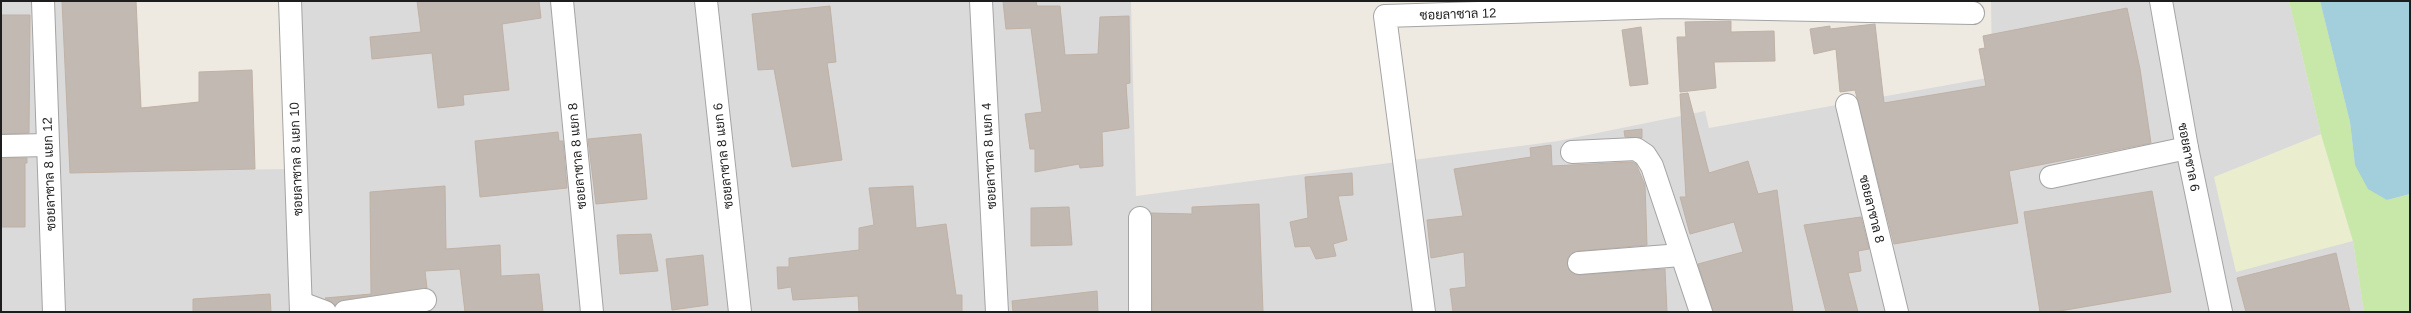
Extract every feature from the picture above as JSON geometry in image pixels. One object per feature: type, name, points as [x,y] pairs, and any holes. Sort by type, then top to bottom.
[{"type":"street","name":"ซอยลาซาล 8 แยก 12","points":[[43,1],[54,312]]},
{"type":"street","name":"ซอยลาซาล 8 แยก 8","points":[[562,1],[592,312]]},
{"type":"street","name":"ซอยลาซาล 8 แยก 6","points":[[706,1],[740,312]]},
{"type":"street","name":"ซอยลาซาล 8 แยก 4","points":[[981,1],[997,312]]},
{"type":"street","name":"ซอยลาซาล 6","points":[[2161,1],[2187,148],[2221,312]]},
{"type":"street","name":"ซอยลาซาล 8 แยก 10","points":[[291,3],[301,307]]},
{"type":"street","name":"ซอยลาซาล 12","points":[[1424,312],[1385,16],[1668,4],[1973,13]]},
{"type":"street","name":"ซอยลาซาล 8","points":[[1846,105],[1897,312]]},
{"type":"street","points":[[1,146],[48,145]]},
{"type":"street","points":[[2051,177],[2187,148]]},
{"type":"street","points":[[1572,152],[1636,149],[1645,155],[1652,166],[1701,312]]},
{"type":"street","points":[[1140,218],[1140,312]]},
{"type":"street","points":[[1579,263],[1681,255]]},
{"type":"street","points":[[345,312],[425,300]]},
{"type":"street","points":[[301,307],[325,312]]},
{"type":"shaded area","points":[[1,1],[62,1],[70,173],[285,169],[283,1],[1131,1],[1136,196],[1558,141],[1705,111],[1709,128],[1992,77],[1991,1],[2289,1],[2321,134],[2353,241],[2364,312],[1,312]]},
{"type":"green space","points":[[2289,1],[2320,1],[2350,122],[2355,165],[2387,200],[2410,194],[2410,312],[2364,312],[2353,241],[2321,134]]},
{"type":"green space","points":[[2321,134],[2353,241],[2236,272],[2214,177]]},
{"type":"water","points":[[2320,1],[2410,1],[2410,194],[2387,200],[2368,189],[2355,165],[2350,122]]},
{"type":"building","points":[[62,1],[136,1],[141,108],[199,102],[199,72],[252,70],[255,169],[70,173]]},
{"type":"building","points":[[417,1],[539,1],[541,18],[502,24],[509,90],[463,95],[464,105],[438,108],[432,53],[372,59],[370,37],[421,32]]},
{"type":"building","points":[[1003,1],[1036,1],[1037,6],[1060,6],[1065,55],[1098,54],[1100,17],[1129,16],[1130,83],[1126,84],[1129,128],[1102,132],[1103,166],[1080,168],[1079,164],[1035,172],[1035,149],[1030,149],[1025,114],[1042,112],[1031,28],[1006,29]]},
{"type":"building","points":[[830,6],[836,62],[827,63],[842,160],[792,167],[774,69],[758,70],[752,14]]},
{"type":"building","points":[[2127,8],[2140,69],[2151,143],[2009,171],[2018,223],[1894,244],[1855,90],[1840,92],[1836,49],[1814,54],[1810,29],[1830,26],[1830,29],[1875,24],[1884,103],[1986,86],[1979,49],[1985,48],[1983,36]]},
{"type":"building","points":[[1,15],[30,15],[29,133],[1,134]]},
{"type":"building","points":[[1731,21],[1731,32],[1774,31],[1775,61],[1714,62],[1716,88],[1680,92],[1677,37],[1686,37],[1685,22]]},
{"type":"building","points":[[1641,27],[1648,84],[1630,86],[1622,30]]},
{"type":"building","points":[[1688,93],[1709,173],[1748,161],[1758,194],[1777,190],[1793,312],[1713,312],[1698,264],[1743,252],[1734,222],[1690,234],[1680,197],[1686,197],[1680,94]]},
{"type":"building","points":[[1642,129],[1642,138],[1625,137],[1624,131]]},
{"type":"building","points":[[558,132],[559,141],[563,141],[567,188],[480,197],[475,141]]},
{"type":"building","points":[[641,134],[647,199],[596,204],[588,139]]},
{"type":"building","points":[[1551,145],[1552,166],[1632,162],[1636,164],[1645,185],[1647,245],[1578,251],[1568,257],[1567,264],[1573,274],[1580,275],[1665,269],[1667,312],[1453,312],[1450,289],[1466,287],[1464,252],[1431,258],[1427,220],[1463,216],[1454,169],[1531,157],[1530,148]]},
{"type":"building","points":[[1,158],[27,158],[27,163],[25,163],[25,227],[1,227]]},
{"type":"building","points":[[1352,173],[1353,195],[1338,196],[1347,240],[1333,244],[1336,256],[1316,259],[1310,246],[1295,247],[1290,222],[1308,218],[1305,177]]},
{"type":"building","points":[[445,186],[446,249],[500,245],[501,276],[539,274],[543,312],[465,312],[460,269],[425,271],[427,288],[343,300],[335,305],[325,298],[371,294],[370,192]]},
{"type":"building","points":[[913,186],[916,228],[946,224],[956,295],[962,295],[962,312],[859,312],[858,296],[793,300],[791,287],[778,289],[777,267],[789,267],[789,258],[859,250],[859,228],[874,225],[869,188]]},
{"type":"building","points":[[2152,191],[2171,292],[2054,312],[2040,312],[2024,212]]},
{"type":"building","points":[[1259,204],[1263,312],[1152,312],[1151,213],[1192,214],[1192,207]]},
{"type":"building","points":[[1069,207],[1072,245],[1031,246],[1031,208]]},
{"type":"building","points":[[1861,217],[1869,249],[1858,251],[1861,271],[1848,273],[1858,312],[1826,312],[1804,225]]},
{"type":"building","points":[[651,234],[658,271],[620,274],[617,235]]},
{"type":"building","points":[[2336,253],[2350,312],[2246,312],[2237,278]]},
{"type":"building","points":[[703,255],[708,305],[672,310],[666,259]]},
{"type":"building","points":[[1097,291],[1098,312],[1013,312],[1012,301]]},
{"type":"building","points":[[270,294],[271,312],[193,312],[193,299]]}]
